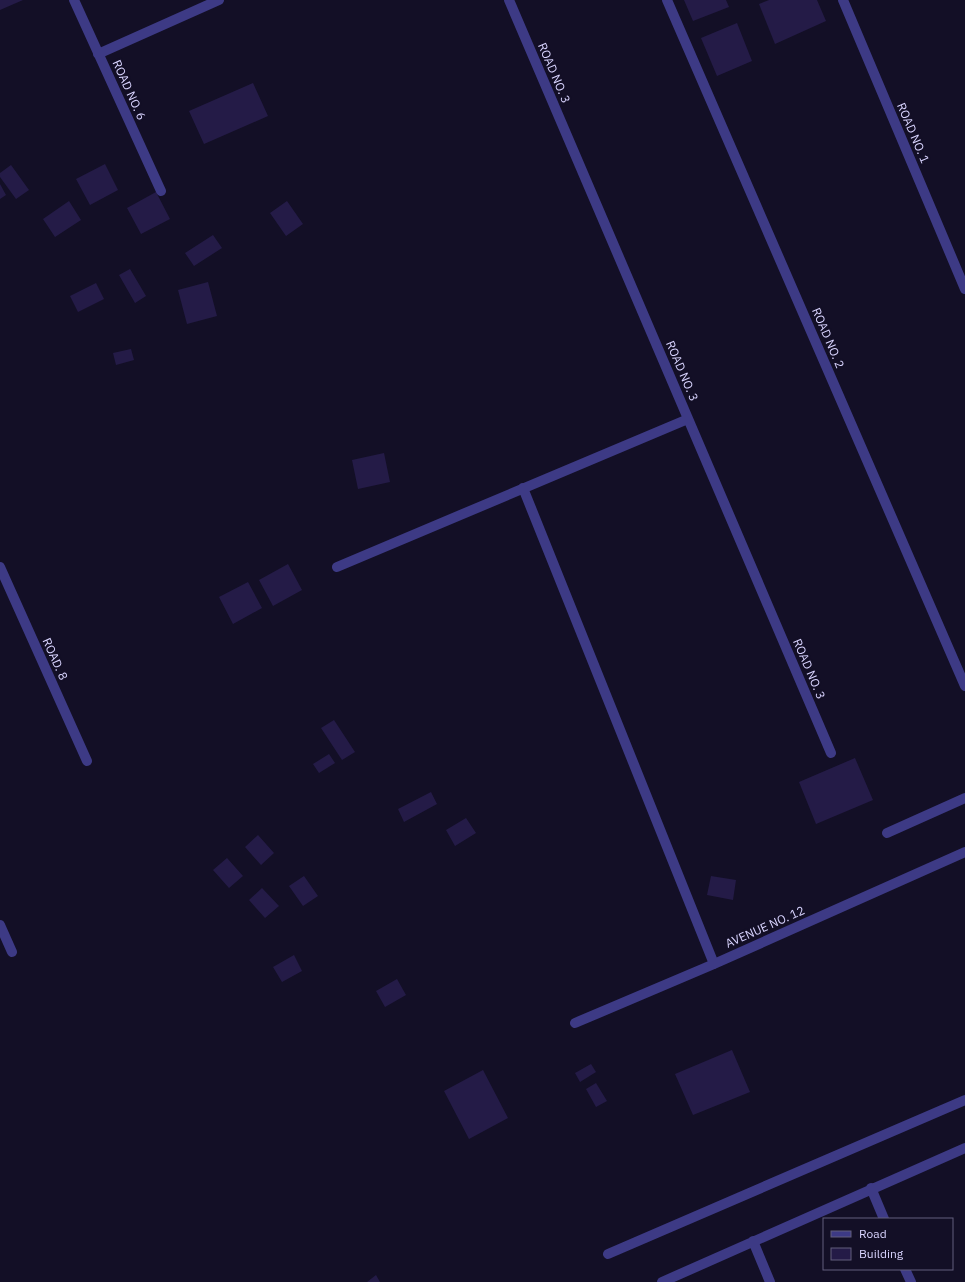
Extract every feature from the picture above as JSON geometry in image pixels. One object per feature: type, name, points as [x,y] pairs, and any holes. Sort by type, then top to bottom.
[{"type":"street","name":"ROAD NO. 6","points":[[74,0],[161,191]]},
{"type":"street","points":[[98,54],[219,0]]},
{"type":"street","name":"ROAD NO. 3","points":[[509,0],[831,753]]},
{"type":"street","name":"ROAD NO. 2","points":[[667,0],[965,686]]},
{"type":"street","name":"ROAD NO. 1","points":[[843,0],[965,289]]},
{"type":"street","points":[[337,567],[688,419]]},
{"type":"street","points":[[523,488],[714,964]]},
{"type":"street","name":"ROAD. 8","points":[[0,567],[87,761]]},
{"type":"street","points":[[887,833],[965,798]]},
{"type":"street","name":"AVENUE NO. 12","points":[[575,1023],[714,964],[965,852]]},
{"type":"street","points":[[0,925],[12,952]]},
{"type":"street","points":[[608,1254],[965,1100]]},
{"type":"street","points":[[662,1282],[871,1188],[965,1148]]},
{"type":"street","points":[[871,1188],[884,1218]]},
{"type":"street","points":[[753,1241],[770,1282]]},
{"type":"street","points":[[905,1270],[911,1282]]},
{"type":"building","points":[[0,0],[23,0],[0,10]]},
{"type":"building","points":[[684,0],[726,0],[729,7],[693,21]]},
{"type":"building","points":[[769,0],[817,0],[826,21],[775,44],[759,4]]},
{"type":"building","points":[[737,23],[752,61],[717,76],[701,38]]},
{"type":"building","points":[[253,83],[268,116],[204,144],[189,111]]},
{"type":"building","points":[[105,164],[118,190],[90,205],[76,179]]},
{"type":"building","points":[[11,165],[29,190],[16,199],[0,177],[0,173]]},
{"type":"building","points":[[0,184],[6,195],[0,199]]},
{"type":"building","points":[[156,192],[170,219],[141,234],[127,208]]},
{"type":"building","points":[[69,201],[81,220],[55,237],[43,219]]},
{"type":"building","points":[[287,201],[303,224],[286,236],[270,213]]},
{"type":"building","points":[[213,235],[222,248],[194,266],[185,253]]},
{"type":"building","points":[[130,269],[146,296],[135,303],[119,275]]},
{"type":"building","points":[[208,282],[217,316],[187,324],[178,290]]},
{"type":"building","points":[[96,283],[104,299],[78,312],[70,296]]},
{"type":"building","points":[[131,349],[134,360],[116,365],[113,353]]},
{"type":"building","points":[[384,453],[390,482],[358,489],[352,460]]},
{"type":"building","points":[[288,564],[302,590],[273,606],[259,580]]},
{"type":"building","points":[[248,582],[262,608],[233,624],[219,597]]},
{"type":"building","points":[[334,720],[355,752],[342,760],[321,728]]},
{"type":"building","points":[[329,754],[335,763],[319,773],[313,764]]},
{"type":"building","points":[[855,758],[873,800],[816,824],[799,782]]},
{"type":"building","points":[[431,792],[437,804],[404,822],[398,809]]},
{"type":"building","points":[[466,818],[476,833],[455,846],[446,830]]},
{"type":"building","points":[[258,835],[274,853],[261,865],[245,847]]},
{"type":"building","points":[[227,858],[243,876],[229,888],[213,870]]},
{"type":"building","points":[[304,876],[318,896],[303,906],[289,886]]},
{"type":"building","points":[[711,876],[736,880],[733,900],[707,895]]},
{"type":"building","points":[[262,888],[279,906],[265,918],[249,900]]},
{"type":"building","points":[[294,955],[302,971],[282,982],[273,967]]},
{"type":"building","points":[[397,979],[406,995],[385,1007],[376,991]]},
{"type":"building","points":[[732,1050],[750,1092],[693,1115],[675,1074]]},
{"type":"building","points":[[591,1064],[596,1072],[580,1082],[575,1073]]},
{"type":"building","points":[[483,1070],[508,1118],[469,1139],[444,1091]]},
{"type":"building","points":[[596,1083],[607,1101],[596,1107],[586,1089]]},
{"type":"building","points":[[376,1275],[380,1282],[367,1282]]}]
